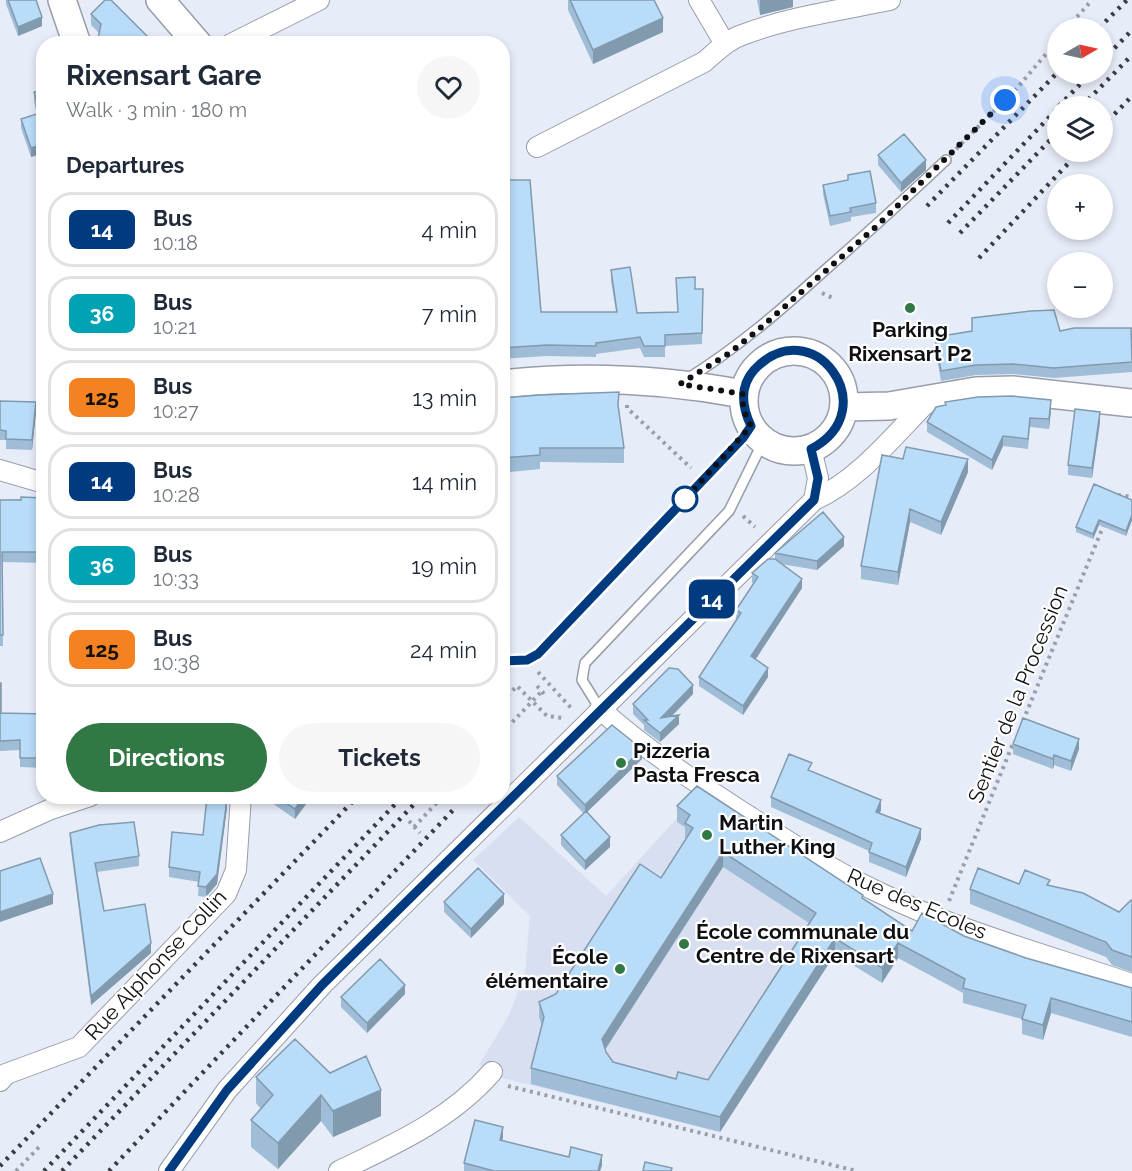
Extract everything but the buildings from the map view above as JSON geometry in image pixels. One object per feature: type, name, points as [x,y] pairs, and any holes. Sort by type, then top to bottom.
[{"type":"street","points":[[62,0],[74,36]]},
{"type":"street","points":[[160,0],[191,36]]},
{"type":"street","points":[[247,36],[319,0]]},
{"type":"street","points":[[699,0],[725,44]]},
{"type":"street","points":[[537,147],[704,62],[725,44],[741,35],[809,17],[890,0]]},
{"type":"street","points":[[795,350],[813,354],[829,364],[840,386],[844,407],[834,430],[820,444],[811,449],[780,448],[760,434],[743,409],[743,394],[749,376],[762,361],[778,352],[795,350]]},
{"type":"street","points":[[510,383],[593,378],[680,384],[743,394]]},
{"type":"street","points":[[844,407],[889,406],[976,391],[1013,390],[1132,403]]},
{"type":"street","points":[[510,798],[814,500],[832,492],[853,475],[929,400]]},
{"type":"street","points":[[811,449],[818,478],[814,500]]},
{"type":"street","points":[[0,470],[36,481]]},
{"type":"street","name":"Rue des Ecoles","points":[[600,709],[657,756],[807,854],[876,891],[942,919],[1132,984]]},
{"type":"street","points":[[0,832],[66,804]]},
{"type":"street","name":"Rue Alphonse Collin","points":[[0,1081],[6,1074],[79,1047],[226,894],[236,870],[240,804]]},
{"type":"street","points":[[169,1171],[227,1090],[322,985],[504,804]]},
{"type":"street","points":[[339,1171],[423,1130],[457,1107],[488,1076]]},
{"type":"lane","points":[[680,384],[728,354],[758,330],[878,225],[946,160]]},
{"type":"lane","points":[[510,661],[527,660],[538,654],[743,438],[760,434],[759,450],[729,511],[585,663],[582,680],[600,709]]},
{"type":"path","points":[[1076,18],[1092,0]]},
{"type":"path","points":[[946,160],[1017,88],[1047,53]]},
{"type":"path","points":[[821,292],[835,299]]},
{"type":"path","points":[[627,397],[627,408],[697,473]]},
{"type":"path","points":[[1116,495],[1132,497]]},
{"type":"path","points":[[740,513],[761,534]]},
{"type":"path","name":"Sentier de la Procession","points":[[1022,723],[1107,517]]},
{"type":"path","points":[[527,660],[578,714],[598,707],[600,709]]},
{"type":"path","points":[[510,693],[517,686],[547,716],[562,716],[569,724]]},
{"type":"path","points":[[537,686],[547,697]]},
{"type":"path","points":[[510,725],[542,692]]},
{"type":"path","name":"Sentier de la Procession","points":[[942,919],[1017,734]]},
{"type":"path","points":[[414,827],[436,804]]},
{"type":"path","points":[[409,821],[420,833]]},
{"type":"path","points":[[488,1076],[857,1171]]},
{"type":"path","points":[[16,1171],[39,1146]]},
{"type":"shaded area","name":"École communale du Centre de Rixensart","points":[[698,795],[863,910],[720,1132],[502,1078],[479,1065],[510,1013],[525,972],[530,916],[473,860],[519,817],[606,896]]},
{"type":"railway","points":[[1109,18],[1127,0]]},
{"type":"railway","points":[[1113,50],[1132,30]]},
{"type":"railway","points":[[1092,96],[1132,55]]},
{"type":"railway","points":[[927,206],[1047,83]]},
{"type":"railway","points":[[1069,96],[1080,84]]},
{"type":"railway","points":[[1113,116],[1132,96]]},
{"type":"railway","points":[[948,223],[1047,120]]},
{"type":"railway","points":[[960,233],[1047,143]]},
{"type":"railway","points":[[979,258],[1070,162]]},
{"type":"railway","points":[[0,1166],[350,804]]},
{"type":"railway","points":[[44,1171],[395,804]]},
{"type":"railway","points":[[62,1171],[414,804]]},
{"type":"railway","points":[[109,1171],[454,809]]},
{"type":"bus line","name":"14","points":[[510,661],[527,660],[538,654],[743,438],[751,426],[743,409],[743,394],[749,376],[762,361],[778,352],[795,350],[813,354],[829,364],[838,380],[844,407],[834,430],[820,444],[811,449],[818,478],[814,500],[510,798]]},
{"type":"bus line","name":"14","points":[[169,1171],[227,1090],[322,985],[503,804]]},
{"type":"place","name":"Parking Rixensart P2","points":[[910,308]]},
{"type":"place","name":"Pizzeria Pasta Fresca","points":[[621,763]]},
{"type":"place","name":"Martin Luther King","points":[[707,835]]},
{"type":"place","name":"École communale du Centre de Rixensart","points":[[684,944]]},
{"type":"place","name":"École élémentaire","points":[[620,969]]},
{"type":"route","points":[[685,499],[679,506],[743,438],[751,426],[743,409],[743,394],[680,384],[728,354],[758,330],[878,225],[1005,100]]}]
